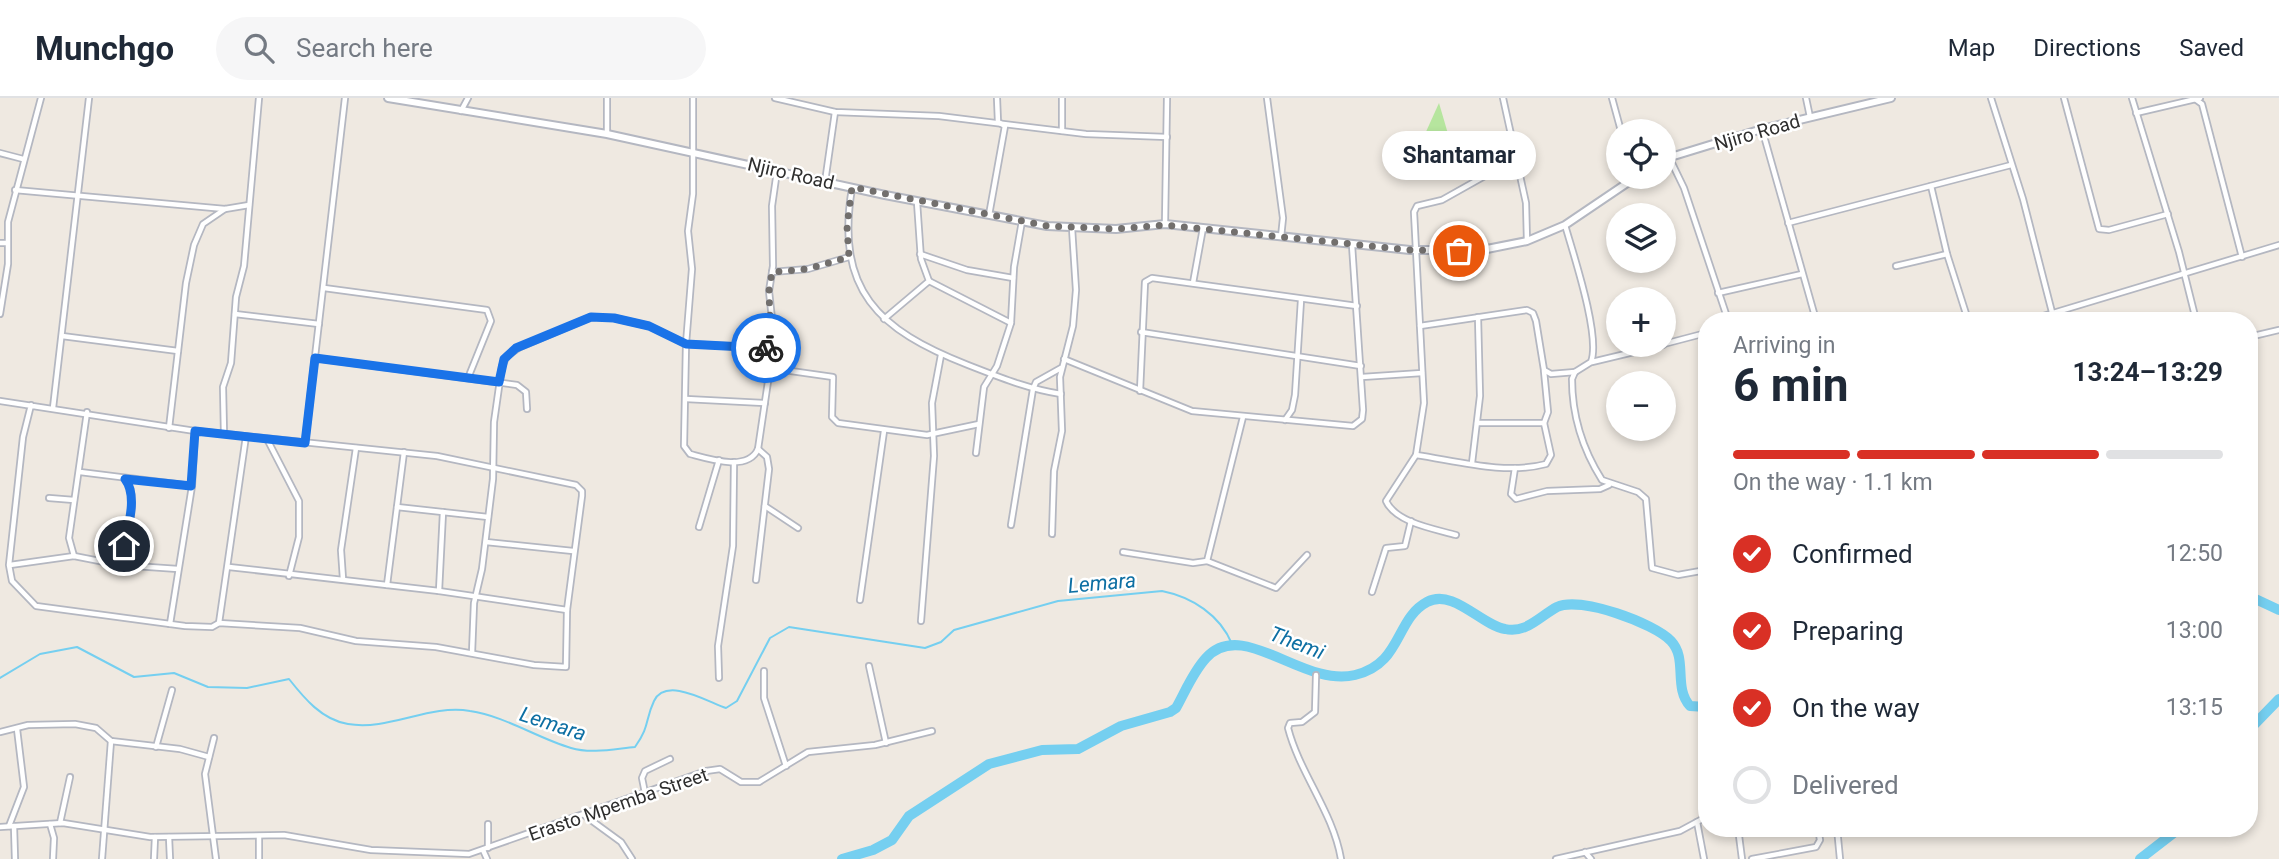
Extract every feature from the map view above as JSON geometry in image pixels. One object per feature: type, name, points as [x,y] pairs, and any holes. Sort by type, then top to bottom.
[{"type":"street","points":[[0,314],[15,190],[41,98]]},
{"type":"street","points":[[53,408],[89,98]]},
{"type":"street","points":[[224,434],[222,398],[231,363],[235,314],[244,266],[259,98]]},
{"type":"street","points":[[305,443],[345,98]]},
{"type":"street","name":"Njiro Road","points":[[388,98],[460,112],[607,134],[917,202],[1072,228],[1116,229],[1165,225],[1203,227],[1352,245],[1415,250],[1482,250],[1527,241],[1565,225],[1618,189]]},
{"type":"street","points":[[460,112],[468,98]]},
{"type":"street","points":[[607,98],[607,134]]},
{"type":"street","points":[[693,98],[693,194],[688,228],[692,270],[686,344],[685,451],[719,460],[734,462],[752,458],[758,449],[770,368],[772,206],[777,171]]},
{"type":"street","points":[[775,98],[835,112],[939,116],[1005,126],[1167,137]]},
{"type":"street","points":[[996,98],[998,122],[1005,126]]},
{"type":"street","points":[[1062,98],[1062,131]]},
{"type":"street","points":[[1165,225],[1167,98]]},
{"type":"street","points":[[1266,98],[1283,218],[1281,237]]},
{"type":"street","points":[[1503,98],[1526,203],[1527,241]]},
{"type":"street","points":[[1612,98],[1618,119]]},
{"type":"street","points":[[1806,98],[1810,117]]},
{"type":"street","points":[[1991,98],[2052,312]]},
{"type":"street","points":[[2064,98],[2099,229],[2109,230],[2168,214]]},
{"type":"street","points":[[2132,98],[2168,214],[2194,312]]},
{"type":"street","name":"Njiro Road","points":[[1676,155],[1762,129],[1886,99]]},
{"type":"street","points":[[2136,113],[2198,99],[2202,104],[2242,257]]},
{"type":"street","points":[[825,181],[835,112]]},
{"type":"street","points":[[989,215],[1005,126]]},
{"type":"street","points":[[1762,129],[1814,312]]},
{"type":"street","points":[[0,153],[23,159]]},
{"type":"street","points":[[1456,535],[1411,521],[1398,514],[1386,501],[1416,455],[1424,403],[1414,212],[1417,206],[1442,200],[1515,159]]},
{"type":"street","points":[[1788,223],[2011,165]]},
{"type":"street","points":[[1676,175],[1684,188],[1725,312]]},
{"type":"street","points":[[1931,186],[1947,254],[1965,312]]},
{"type":"street","points":[[852,187],[847,226],[849,257],[865,295],[884,319],[941,355],[1033,389],[1061,394]]},
{"type":"street","points":[[15,190],[77,193],[225,209],[249,205]]},
{"type":"street","points":[[917,202],[920,254],[929,281],[1011,323]]},
{"type":"street","points":[[169,428],[188,275],[198,231],[225,209]]},
{"type":"street","points":[[976,453],[985,387],[997,366],[1011,323],[1013,278],[1022,221]]},
{"type":"street","points":[[1565,225],[1591,326],[1594,346],[1591,362]]},
{"type":"street","points":[[1193,283],[1203,227]]},
{"type":"street","points":[[1052,534],[1054,471],[1062,431],[1062,367],[1073,326],[1076,290],[1072,228]]},
{"type":"street","points":[[0,243],[7,243]]},
{"type":"street","points":[[1064,359],[1192,411],[1333,426],[1358,423],[1363,415],[1362,377],[1352,245]]},
{"type":"street","points":[[2069,312],[2279,245]]},
{"type":"street","points":[[920,254],[967,270],[1013,278]]},
{"type":"street","points":[[1896,266],[1947,254]]},
{"type":"street","points":[[772,272],[808,269],[849,257]]},
{"type":"street","points":[[1718,293],[1802,274]]},
{"type":"street","points":[[1140,392],[1145,282],[1152,278],[1357,306]]},
{"type":"street","points":[[884,319],[929,281]]},
{"type":"street","points":[[324,288],[487,310],[491,321],[468,378]]},
{"type":"street","points":[[1284,420],[1294,404],[1301,300]]},
{"type":"street","points":[[1416,455],[1515,468],[1537,466],[1550,460],[1550,444],[1544,423],[1548,412],[1544,370],[1533,313],[1527,310],[1420,327]]},
{"type":"street","points":[[235,314],[319,324]]},
{"type":"street","points":[[1472,463],[1480,370],[1478,317]]},
{"type":"street","points":[[472,653],[476,597],[486,542],[499,382],[503,363],[510,353],[585,318],[614,318],[649,326],[686,344],[771,348]]},
{"type":"street","points":[[2258,335],[2279,330]]},
{"type":"street","points":[[1141,332],[1361,366]]},
{"type":"street","points":[[1676,341],[1698,335]]},
{"type":"street","points":[[62,336],[178,351]]},
{"type":"street","points":[[921,621],[933,434],[932,403],[941,355]]},
{"type":"street","points":[[1544,370],[1551,374],[1575,372],[1591,362],[1612,357]]},
{"type":"street","points":[[315,358],[499,382],[524,389],[527,410]]},
{"type":"street","points":[[1011,525],[1033,389],[1036,382],[1062,367]]},
{"type":"street","points":[[770,368],[832,377],[832,419],[884,431],[933,434],[979,424]]},
{"type":"street","points":[[1575,372],[1572,387],[1580,432],[1593,465],[1602,480],[1610,485],[1638,492],[1646,499],[1652,568],[1678,575],[1698,571]]},
{"type":"street","points":[[1362,377],[1422,373]]},
{"type":"street","points":[[685,399],[765,403]]},
{"type":"street","points":[[0,401],[87,412],[169,428],[404,452],[566,481],[579,486],[582,504],[579,535],[573,551],[565,668],[472,653],[356,641],[300,628],[219,623],[207,627],[170,624],[36,606],[12,581],[9,565],[23,433],[31,405]]},
{"type":"street","points":[[74,555],[69,538],[87,412]]},
{"type":"street","points":[[1207,561],[1225,477],[1243,417]]},
{"type":"street","points":[[1477,423],[1544,423]]},
{"type":"street","points":[[170,624],[191,486],[195,431]]},
{"type":"street","points":[[860,600],[884,431]]},
{"type":"street","points":[[219,623],[247,436]]},
{"type":"street","points":[[267,439],[299,501],[299,537],[289,576]]},
{"type":"street","points":[[343,579],[341,550],[356,448]]},
{"type":"street","points":[[756,580],[768,462],[758,449]]},
{"type":"street","points":[[387,585],[404,452]]},
{"type":"street","points":[[699,527],[719,460]]},
{"type":"street","points":[[719,678],[718,646],[733,546],[734,462]]},
{"type":"street","points":[[1515,468],[1513,499],[1553,490],[1600,489],[1610,485]]},
{"type":"street","points":[[80,472],[191,486]]},
{"type":"street","points":[[120,565],[131,501],[131,489],[125,479]]},
{"type":"street","points":[[49,498],[74,500]]},
{"type":"street","points":[[765,506],[798,528]]},
{"type":"street","points":[[397,507],[488,517]]},
{"type":"street","points":[[439,591],[443,512]]},
{"type":"street","points":[[1372,592],[1386,548],[1405,545],[1411,521]]},
{"type":"street","points":[[486,542],[573,551]]},
{"type":"street","points":[[1123,552],[1193,563],[1207,561],[1276,589],[1307,555]]},
{"type":"street","points":[[9,565],[74,555],[120,565],[178,569]]},
{"type":"street","points":[[229,567],[289,576],[343,579],[439,591],[567,610]]},
{"type":"street","points":[[869,666],[886,743]]},
{"type":"street","points":[[764,671],[764,698],[786,766]]},
{"type":"street","points":[[1316,675],[1315,712],[1302,722],[1290,723],[1288,728],[1302,769],[1336,834],[1341,859]]},
{"type":"street","points":[[156,747],[172,690]]},
{"type":"street","points":[[0,732],[28,725],[75,724],[96,728],[111,741],[209,757]]},
{"type":"street","points":[[15,859],[11,826],[24,788],[17,728]]},
{"type":"street","name":"Erasto Mpemba Street","points":[[0,827],[60,823],[155,837],[284,835],[371,849],[463,854],[485,849],[712,770],[726,771],[741,782],[759,782],[799,756],[816,750],[886,743],[932,732]]},
{"type":"street","points":[[214,738],[205,781],[216,859]]},
{"type":"street","points":[[102,859],[111,741]]},
{"type":"street","points":[[645,793],[643,774],[670,759]]},
{"type":"street","points":[[60,823],[71,777]]},
{"type":"street","points":[[583,815],[621,842],[632,859]]},
{"type":"street","points":[[1556,859],[1681,831],[1697,822],[1698,827]]},
{"type":"street","points":[[50,824],[54,838],[53,859]]},
{"type":"street","points":[[488,824],[485,849],[488,859]]},
{"type":"street","points":[[259,836],[259,859]]},
{"type":"street","points":[[154,859],[155,837]]},
{"type":"street","points":[[169,837],[170,859]]},
{"type":"street","points":[[1700,837],[1704,859]]},
{"type":"street","points":[[1739,837],[1742,859]]},
{"type":"street","points":[[1752,859],[1816,847],[1820,837]]},
{"type":"street","points":[[1839,837],[1840,859]]},
{"type":"street","points":[[1585,852],[1591,859]]},
{"type":"green space","points":[[1439,103],[1453,151],[1406,176]]},
{"type":"waterway","name":"Lemara","points":[[0,678],[40,654],[77,647],[134,677],[174,673],[208,687],[247,688],[289,679],[307,701],[322,713],[348,724],[379,724],[439,711],[470,711],[496,717],[571,748],[595,751],[635,747],[643,734],[654,701],[660,694],[668,691],[688,693],[726,708],[737,701],[770,638],[789,627],[925,648],[941,642],[954,630],[1058,601],[1162,591],[1184,598],[1204,609],[1220,624],[1232,644]]},
{"type":"waterway","name":"Themi","points":[[842,859],[873,850],[892,840],[909,816],[989,764],[1042,750],[1078,749],[1121,726],[1170,712],[1176,708],[1201,664],[1221,647],[1238,645],[1256,649],[1315,672],[1335,676],[1355,675],[1382,661],[1409,619],[1427,602],[1437,599],[1457,603],[1496,626],[1513,630],[1526,627],[1557,607],[1568,605],[1599,608],[1634,619],[1671,641],[1679,656],[1685,698],[1690,706],[1698,706]]},
{"type":"waterway","name":"Themi","points":[[2258,600],[2279,610]]},
{"type":"waterway","points":[[2258,721],[2279,699]]},
{"type":"waterway","points":[[2140,859],[2168,837]]},
{"type":"way so far","points":[[766,348],[771,348],[769,284],[772,272],[808,269],[849,257],[847,226],[852,187],[1047,226],[1116,229],[1165,225],[1225,229],[1352,245],[1459,251]]},
{"type":"place","name":"Shantamar","points":[[1459,251]]},
{"type":"route","points":[[124,546],[131,501],[131,489],[125,479],[191,486],[195,431],[305,443],[315,358],[499,382],[504,359],[516,348],[544,339],[579,320],[591,317],[614,318],[649,326],[686,344],[766,348]]}]
